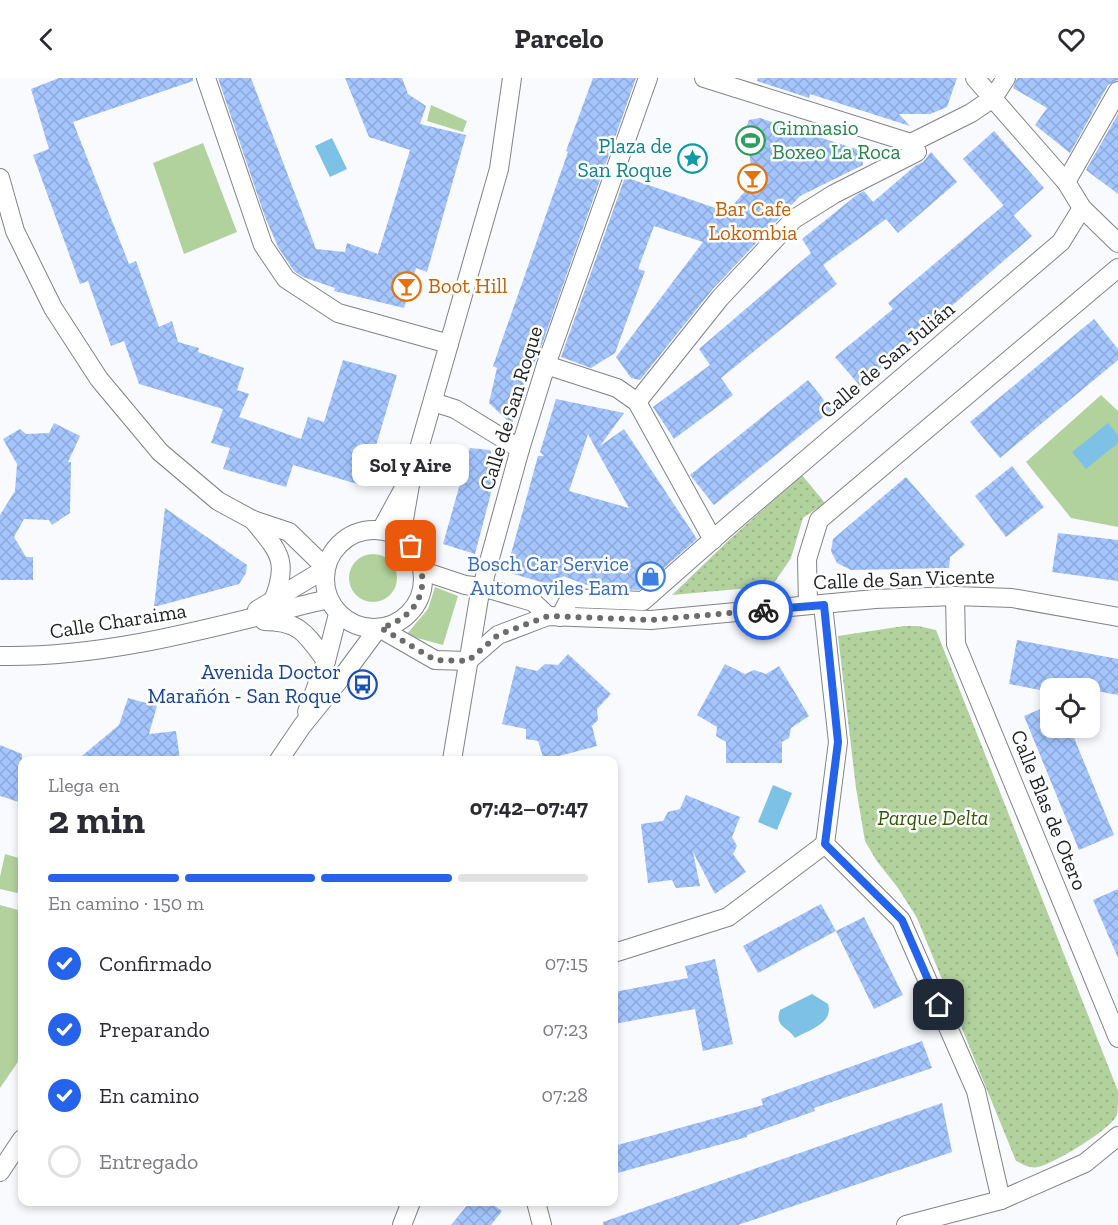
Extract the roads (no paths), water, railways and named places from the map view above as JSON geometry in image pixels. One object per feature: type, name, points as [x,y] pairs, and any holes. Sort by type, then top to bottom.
[{"type":"street","points":[[206,78],[263,245],[286,279],[338,313],[449,344]]},
{"type":"street","points":[[401,537],[412,473],[499,169],[512,78]]},
{"type":"street","name":"Calle de San Roque","points":[[453,756],[482,587],[520,449],[546,365],[648,78]]},
{"type":"street","points":[[637,402],[720,298],[794,219],[834,194],[917,152],[911,143],[704,78]]},
{"type":"street","points":[[975,78],[1066,182],[1082,208],[1117,238]]},
{"type":"street","points":[[911,143],[971,113],[993,99],[1006,78]]},
{"type":"street","points":[[1066,182],[1118,92]]},
{"type":"street","points":[[0,178],[15,231],[53,308],[99,379],[160,452],[218,501],[253,520],[289,532],[325,568]]},
{"type":"street","name":"Calle de San Julián","points":[[554,616],[570,598],[644,601],[1061,242],[1082,208]]},
{"type":"street","points":[[618,952],[728,917],[825,844],[838,742],[807,559],[819,520],[1118,268]]},
{"type":"street","points":[[546,365],[617,388],[637,402],[713,540]]},
{"type":"street","points":[[433,402],[455,409],[520,449]]},
{"type":"street","points":[[381,530],[412,473]]},
{"type":"street","points":[[253,520],[278,552],[281,582],[273,601]]},
{"type":"street","points":[[366,530],[381,530],[401,537],[411,546],[423,571],[423,587],[418,602],[408,615],[396,624],[379,629],[359,627],[347,622],[333,607],[324,584],[325,568],[331,554],[340,542],[352,534],[366,530]]},
{"type":"street","name":"Calle Charaima","points":[[241,620],[325,568]]},
{"type":"street","points":[[423,571],[465,585],[482,587],[533,602],[554,616]]},
{"type":"street","name":"Calle de San Vicente","points":[[468,661],[498,635],[554,616],[651,620],[874,600],[955,596],[1012,597],[1118,617]]},
{"type":"street","name":"Calle Blas de Otero","points":[[955,596],[956,644],[1118,1038]]},
{"type":"street","points":[[302,726],[326,661],[333,607]]},
{"type":"street","name":"Calle Charaima","points":[[0,656],[81,653],[164,639],[241,620],[333,607]]},
{"type":"street","name":"Calle Charaima","points":[[241,620],[283,621],[305,633],[326,661]]},
{"type":"street","points":[[379,629],[435,660],[468,661]]},
{"type":"street","points":[[282,756],[302,726],[379,629]]},
{"type":"street","points":[[825,844],[902,920],[976,1091],[1001,1200]]},
{"type":"street","points":[[906,1225],[1001,1200],[1086,1164],[1118,1136]]},
{"type":"street","points":[[0,1172],[18,1145]]},
{"type":"street","points":[[402,1225],[409,1206]]},
{"type":"street","points":[[537,1206],[542,1225]]},
{"type":"water","points":[[332,138],[347,169],[330,177],[315,146]]},
{"type":"water","points":[[1108,423],[1118,435],[1118,443],[1086,469],[1072,452]]},
{"type":"water","points":[[773,785],[792,793],[777,830],[758,822]]},
{"type":"water","points":[[812,994],[828,1004],[829,1011],[819,1025],[795,1038],[780,1023],[780,1010]]},
{"type":"place","name":"Gimnasio Boxeo La Roca","points":[[751,140]]},
{"type":"place","name":"Plaza de San Roque","points":[[693,158]]},
{"type":"place","name":"Bar Cafe Lokombia","points":[[753,178]]},
{"type":"place","name":"Boot Hill","points":[[407,286]]},
{"type":"place","name":"Sol y Aire","points":[[411,546]]},
{"type":"place","name":"Bosch Car Service Automoviles Eam","points":[[650,576]]},
{"type":"place","name":"Avenida Doctor Marañón - San Roque","points":[[362,684]]},
{"type":"park label","name":"Parque Delta","points":[[933,818]]}]
